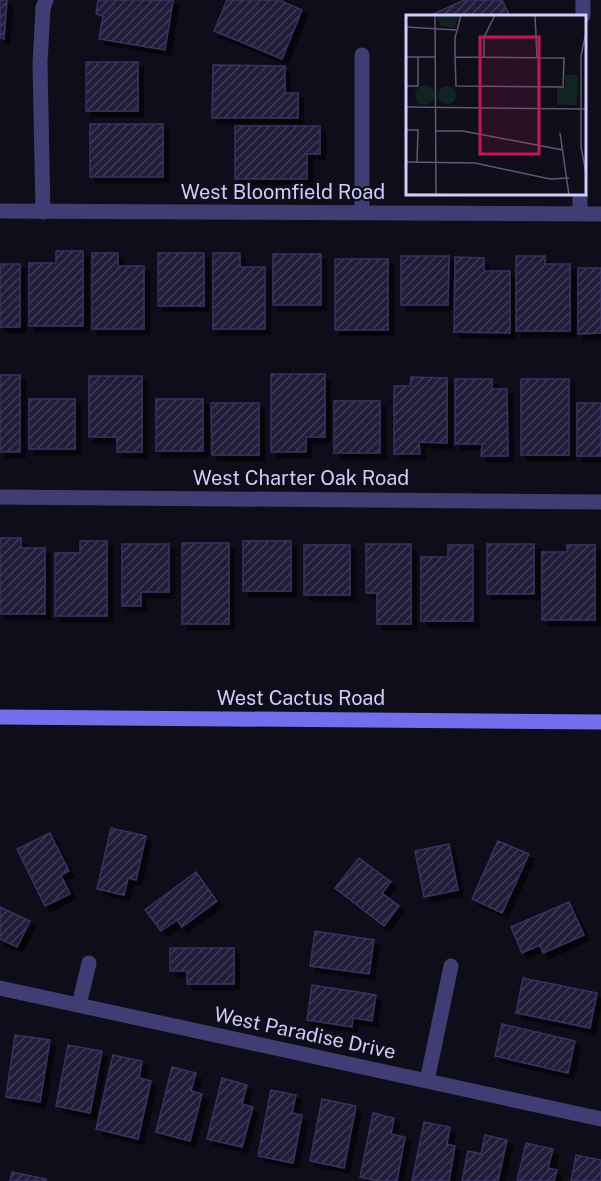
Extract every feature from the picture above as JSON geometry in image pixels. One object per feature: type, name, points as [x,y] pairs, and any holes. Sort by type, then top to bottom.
[{"type":"main road","name":"West Cactus Road","points":[[0,717],[601,722]]},
{"type":"street","points":[[43,212],[40,64],[43,8],[46,0]]},
{"type":"street","points":[[362,55],[362,213]]},
{"type":"street","points":[[579,214],[580,195]]},
{"type":"street","name":"West Bloomfield Road","points":[[0,211],[601,214]]},
{"type":"street","name":"West Charter Oak Road","points":[[0,497],[601,502]]},
{"type":"street","points":[[80,1005],[89,963]]},
{"type":"street","points":[[427,1081],[451,966]]},
{"type":"street","name":"West Paradise Drive","points":[[0,988],[601,1119]]},
{"type":"building","points":[[0,0],[7,0],[4,39],[0,38]]},
{"type":"building","points":[[98,0],[173,0],[165,50],[99,39],[103,16],[96,14]]},
{"type":"building","points":[[227,0],[279,0],[302,10],[282,59],[214,31]]},
{"type":"building","points":[[464,0],[502,0],[510,15],[431,15]]},
{"type":"building","points":[[86,62],[138,62],[138,111],[86,111]]},
{"type":"building","points":[[213,65],[285,66],[285,93],[298,93],[298,118],[212,118]]},
{"type":"building","points":[[90,124],[163,124],[163,177],[90,177]]},
{"type":"building","points":[[235,126],[320,126],[320,154],[307,154],[307,179],[235,179]]},
{"type":"building","points":[[56,251],[83,251],[83,326],[29,326],[29,263],[56,263]]},
{"type":"building","points":[[92,253],[118,253],[118,266],[144,266],[144,329],[92,329]]},
{"type":"building","points":[[158,253],[204,253],[204,306],[158,306]]},
{"type":"building","points":[[213,253],[240,253],[240,267],[265,267],[265,329],[213,329]]},
{"type":"building","points":[[273,254],[321,254],[321,305],[273,305]]},
{"type":"building","points":[[401,256],[449,256],[448,305],[401,305]]},
{"type":"building","points":[[516,256],[545,256],[545,264],[570,264],[570,331],[516,331]]},
{"type":"building","points":[[455,257],[484,258],[484,271],[510,271],[510,333],[454,332]]},
{"type":"building","points":[[335,259],[388,259],[388,330],[335,330]]},
{"type":"building","points":[[0,264],[20,264],[20,327],[0,327]]},
{"type":"building","points":[[578,268],[601,268],[601,333],[578,334]]},
{"type":"building","points":[[271,374],[325,374],[325,437],[306,437],[306,452],[271,452]]},
{"type":"building","points":[[0,375],[20,375],[20,452],[0,452]]},
{"type":"building","points":[[89,376],[142,376],[142,452],[117,452],[117,437],[89,437]]},
{"type":"building","points":[[411,377],[447,378],[447,443],[419,442],[420,454],[394,454],[394,386],[410,386]]},
{"type":"building","points":[[455,379],[492,379],[492,389],[507,389],[508,456],[481,456],[482,444],[455,444]]},
{"type":"building","points":[[521,379],[569,379],[569,455],[521,455]]},
{"type":"building","points":[[29,399],[75,399],[75,449],[29,449]]},
{"type":"building","points":[[156,399],[203,399],[203,451],[156,451]]},
{"type":"building","points":[[334,401],[380,401],[380,453],[334,453]]},
{"type":"building","points":[[211,403],[259,403],[259,455],[212,455]]},
{"type":"building","points":[[577,403],[601,403],[601,456],[577,456]]},
{"type":"building","points":[[0,538],[21,538],[21,548],[45,548],[45,614],[0,614]]},
{"type":"building","points":[[80,541],[107,541],[107,616],[55,616],[55,553],[80,553]]},
{"type":"building","points":[[243,541],[291,541],[291,591],[243,591]]},
{"type":"building","points":[[182,543],[229,543],[229,624],[182,624]]},
{"type":"building","points":[[122,544],[169,544],[169,592],[141,592],[141,606],[122,606]]},
{"type":"building","points":[[366,544],[411,544],[411,624],[377,624],[377,593],[366,593]]},
{"type":"building","points":[[487,544],[534,544],[534,594],[487,594]]},
{"type":"building","points":[[304,545],[350,545],[350,595],[304,595]]},
{"type":"building","points":[[448,545],[473,545],[473,621],[421,621],[421,557],[448,557]]},
{"type":"building","points":[[567,545],[595,545],[595,620],[542,620],[542,552],[567,552]]},
{"type":"building","points":[[111,828],[146,836],[136,880],[128,878],[124,895],[97,889]]},
{"type":"building","points":[[50,833],[69,871],[61,875],[70,894],[45,906],[17,849]]},
{"type":"building","points":[[498,841],[529,854],[502,913],[472,899]]},
{"type":"building","points":[[449,844],[458,890],[424,897],[415,851]]},
{"type":"building","points":[[359,858],[391,882],[382,893],[399,906],[384,926],[335,888]]},
{"type":"building","points":[[196,872],[217,901],[182,927],[177,920],[161,931],[145,910]]},
{"type":"building","points":[[569,902],[584,935],[543,953],[540,945],[522,953],[511,927]]},
{"type":"building","points":[[0,907],[30,921],[17,947],[0,939]]},
{"type":"building","points":[[315,931],[374,940],[369,974],[310,966]]},
{"type":"building","points":[[170,948],[234,948],[234,984],[187,984],[187,971],[170,971]]},
{"type":"building","points":[[523,978],[597,993],[590,1028],[516,1013]]},
{"type":"building","points":[[312,985],[376,995],[372,1021],[353,1018],[352,1027],[307,1020]]},
{"type":"building","points":[[502,1024],[575,1041],[568,1073],[495,1056]]},
{"type":"building","points":[[15,1035],[50,1040],[40,1102],[6,1097]]},
{"type":"building","points":[[68,1045],[102,1051],[90,1113],[56,1106]]},
{"type":"building","points":[[113,1055],[142,1061],[139,1078],[151,1081],[138,1139],[96,1129]]},
{"type":"building","points":[[172,1067],[196,1073],[191,1091],[202,1094],[190,1141],[156,1132]]},
{"type":"building","points":[[222,1078],[247,1085],[242,1104],[253,1107],[242,1147],[207,1139]]},
{"type":"building","points":[[271,1090],[296,1095],[292,1113],[302,1115],[293,1163],[258,1156]]},
{"type":"building","points":[[322,1099],[356,1106],[344,1168],[310,1161]]},
{"type":"building","points":[[373,1113],[394,1118],[391,1134],[405,1137],[397,1181],[378,1181],[360,1177]]},
{"type":"building","points":[[424,1122],[450,1127],[447,1144],[455,1146],[449,1181],[412,1181]]},
{"type":"building","points":[[485,1135],[507,1140],[498,1181],[462,1181],[468,1151],[481,1154]]},
{"type":"building","points":[[526,1143],[553,1149],[548,1168],[557,1170],[554,1181],[517,1181]]},
{"type":"building","points":[[576,1155],[601,1160],[601,1181],[571,1181]]},
{"type":"building","points":[[12,1172],[46,1179],[46,1181],[10,1181]]}]
